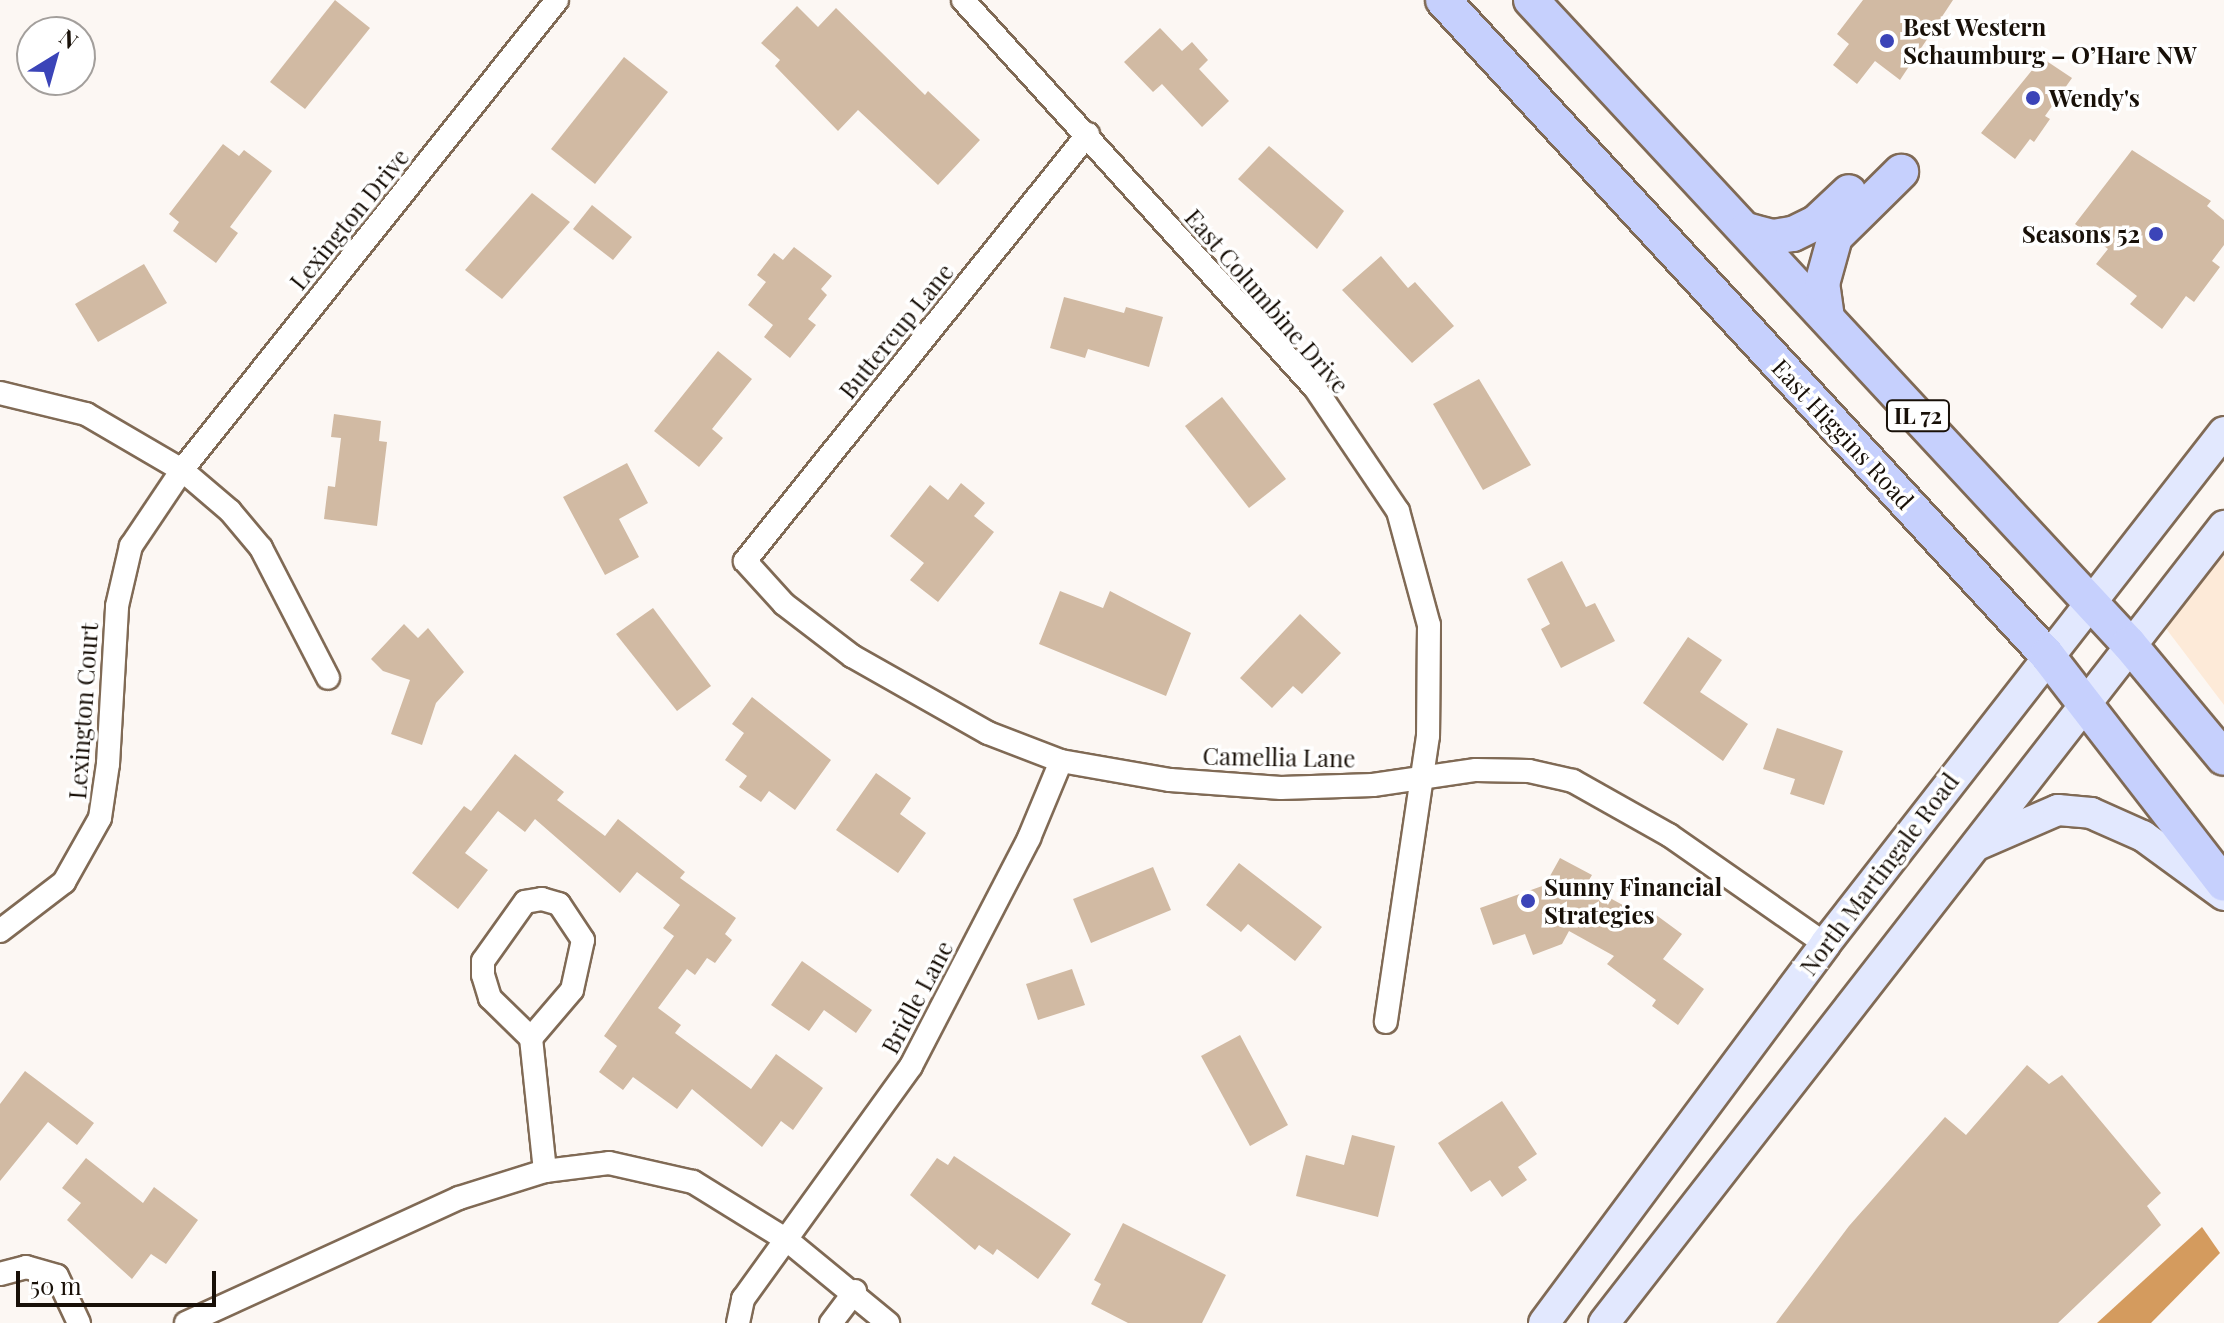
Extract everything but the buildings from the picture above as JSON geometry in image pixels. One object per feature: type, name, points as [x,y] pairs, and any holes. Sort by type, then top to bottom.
[{"type":"main road","name":"East Higgins Road","points":[[1443,0],[2047,655],[2085,700],[2224,884]]},
{"type":"main road","name":"IL 72","points":[[1531,0],[2129,644],[2224,758]]},
{"type":"main road","points":[[1746,230],[1785,236],[1816,223],[1894,164],[1835,237],[1822,284],[1827,318]]},
{"type":"street","name":"Lexington Drive","points":[[182,470],[557,0]]},
{"type":"street","name":"East Columbine Drive","points":[[963,0],[1088,134],[1315,388],[1398,511],[1429,625],[1423,776],[1386,1022]]},
{"type":"street","name":"Buttercup Lane","points":[[745,561],[1088,134]]},
{"type":"street","points":[[0,393],[86,414],[182,470],[230,511],[261,548],[328,678]]},
{"type":"street","name":"North Martingale Road","points":[[1544,1323],[1825,944],[2047,655],[2224,432]]},
{"type":"street","name":"Lexington Court","points":[[0,931],[64,882],[100,818],[108,764],[117,606],[131,546],[182,470]]},
{"type":"street","points":[[1604,1323],[2085,700],[2224,526]]},
{"type":"street","name":"Camellia Lane","points":[[745,561],[784,604],[852,656],[988,733],[1061,761],[1170,780],[1281,788],[1373,785],[1423,776],[1529,771],[1573,781],[1669,835],[1825,944]]},
{"type":"street","name":"Bridle Lane","points":[[738,1323],[743,1299],[911,1066],[1029,838],[1061,761]]},
{"type":"street","points":[[1972,847],[2058,810],[2091,813],[2143,836],[2224,895]]},
{"type":"street","points":[[531,1038],[572,990],[583,940],[559,904],[542,899],[525,902],[483,961],[490,998],[531,1038],[545,1171]]},
{"type":"street","points":[[186,1323],[459,1198],[545,1171],[609,1163],[693,1182],[787,1240],[855,1291],[888,1323]]},
{"type":"street","points":[[0,1274],[26,1267],[57,1276],[79,1323]]},
{"type":"street","points":[[831,1323],[855,1291]]},
{"type":"shaded area","points":[[2224,513],[2224,705],[2152,610]]},
{"type":"shaded area","points":[[2202,1227],[2220,1253],[2151,1323],[2097,1323]]},
{"type":"place","name":"Best Western Schaumburg – O’Hare NW","points":[[1887,41]]},
{"type":"place","name":"Wendy's","points":[[2033,98]]},
{"type":"place","name":"Seasons 52","points":[[2156,234]]},
{"type":"place","name":"Sunny Financial Strategies","points":[[1528,901]]}]
